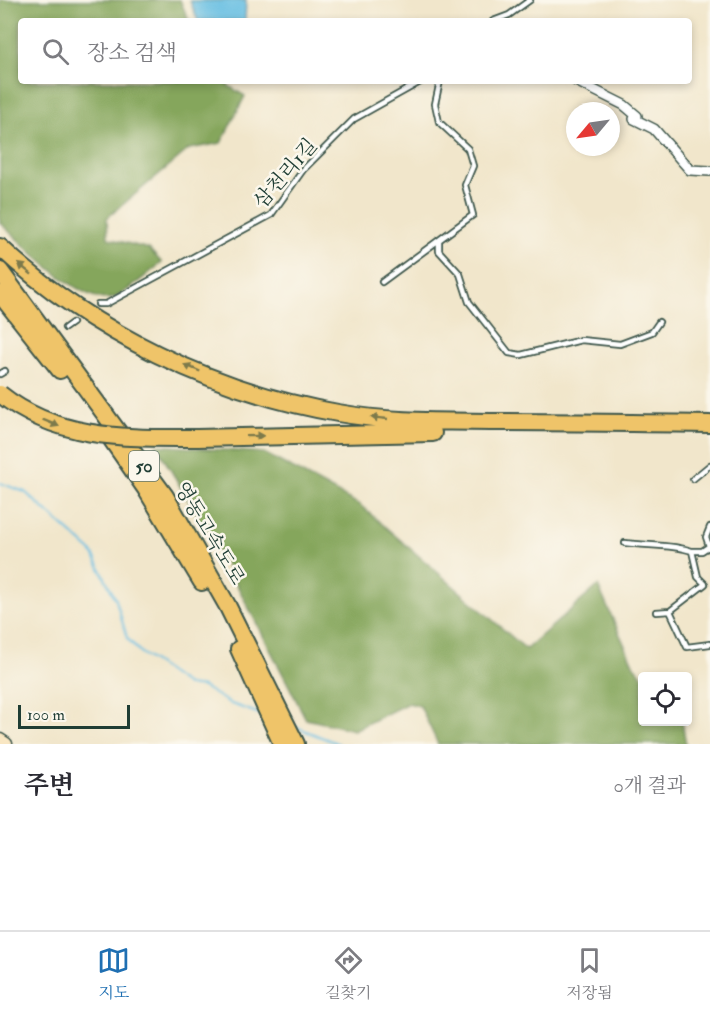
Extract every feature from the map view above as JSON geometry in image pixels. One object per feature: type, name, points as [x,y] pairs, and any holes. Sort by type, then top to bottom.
[{"type":"highway","points":[[0,247],[55,293],[131,340],[263,397],[338,413],[419,422],[710,424]]},
{"type":"highway","name":"영동고속도로","points":[[0,271],[165,496],[195,545],[257,675],[282,744]]},
{"type":"highway","name":"영동고속도로","points":[[0,294],[91,411],[146,489],[296,744]]},
{"type":"highway","points":[[0,394],[42,420],[81,433],[104,436],[196,438],[710,430]]},
{"type":"street","points":[[582,84],[624,105],[637,116],[634,118],[654,129],[690,170],[710,171]]},
{"type":"street","points":[[0,740],[6,744]]},
{"type":"lane","points":[[501,18],[530,0]]},
{"type":"lane","name":"삼천리1길","points":[[98,304],[106,304],[271,215],[303,170],[354,119],[417,84]]},
{"type":"lane","points":[[382,282],[473,215],[465,185],[473,166],[468,149],[439,122],[435,104],[439,84]]},
{"type":"lane","points":[[439,240],[438,251],[460,274],[469,302],[509,352],[520,355],[581,340],[620,344],[652,332],[659,322]]},
{"type":"lane","points":[[65,328],[72,323]]},
{"type":"lane","points":[[693,479],[710,465]]},
{"type":"lane","points":[[625,543],[662,548],[679,546],[692,551],[709,548],[706,537],[710,526]]},
{"type":"lane","points":[[656,612],[670,611],[705,584],[698,577],[692,551]]},
{"type":"lane","points":[[670,611],[687,647],[710,644]]},
{"type":"green space","points":[[0,0],[180,0],[188,18],[18,18],[18,84],[227,84],[245,96],[221,143],[189,149],[107,218],[108,238],[149,249],[162,263],[119,295],[113,298],[100,298],[86,293],[53,271],[0,223]]},
{"type":"green space","points":[[156,445],[264,453],[360,505],[526,649],[598,586],[634,666],[639,672],[638,726],[683,726],[686,744],[438,744],[420,706],[408,703],[354,730],[306,719],[228,568]]},
{"type":"water","points":[[246,0],[245,18],[197,18],[190,1]]},
{"type":"waterway","points":[[0,483],[25,492],[92,552],[116,600],[127,638],[141,653],[187,685],[203,687],[231,704],[260,714]]},
{"type":"waterway","points":[[296,727],[339,744]]}]
